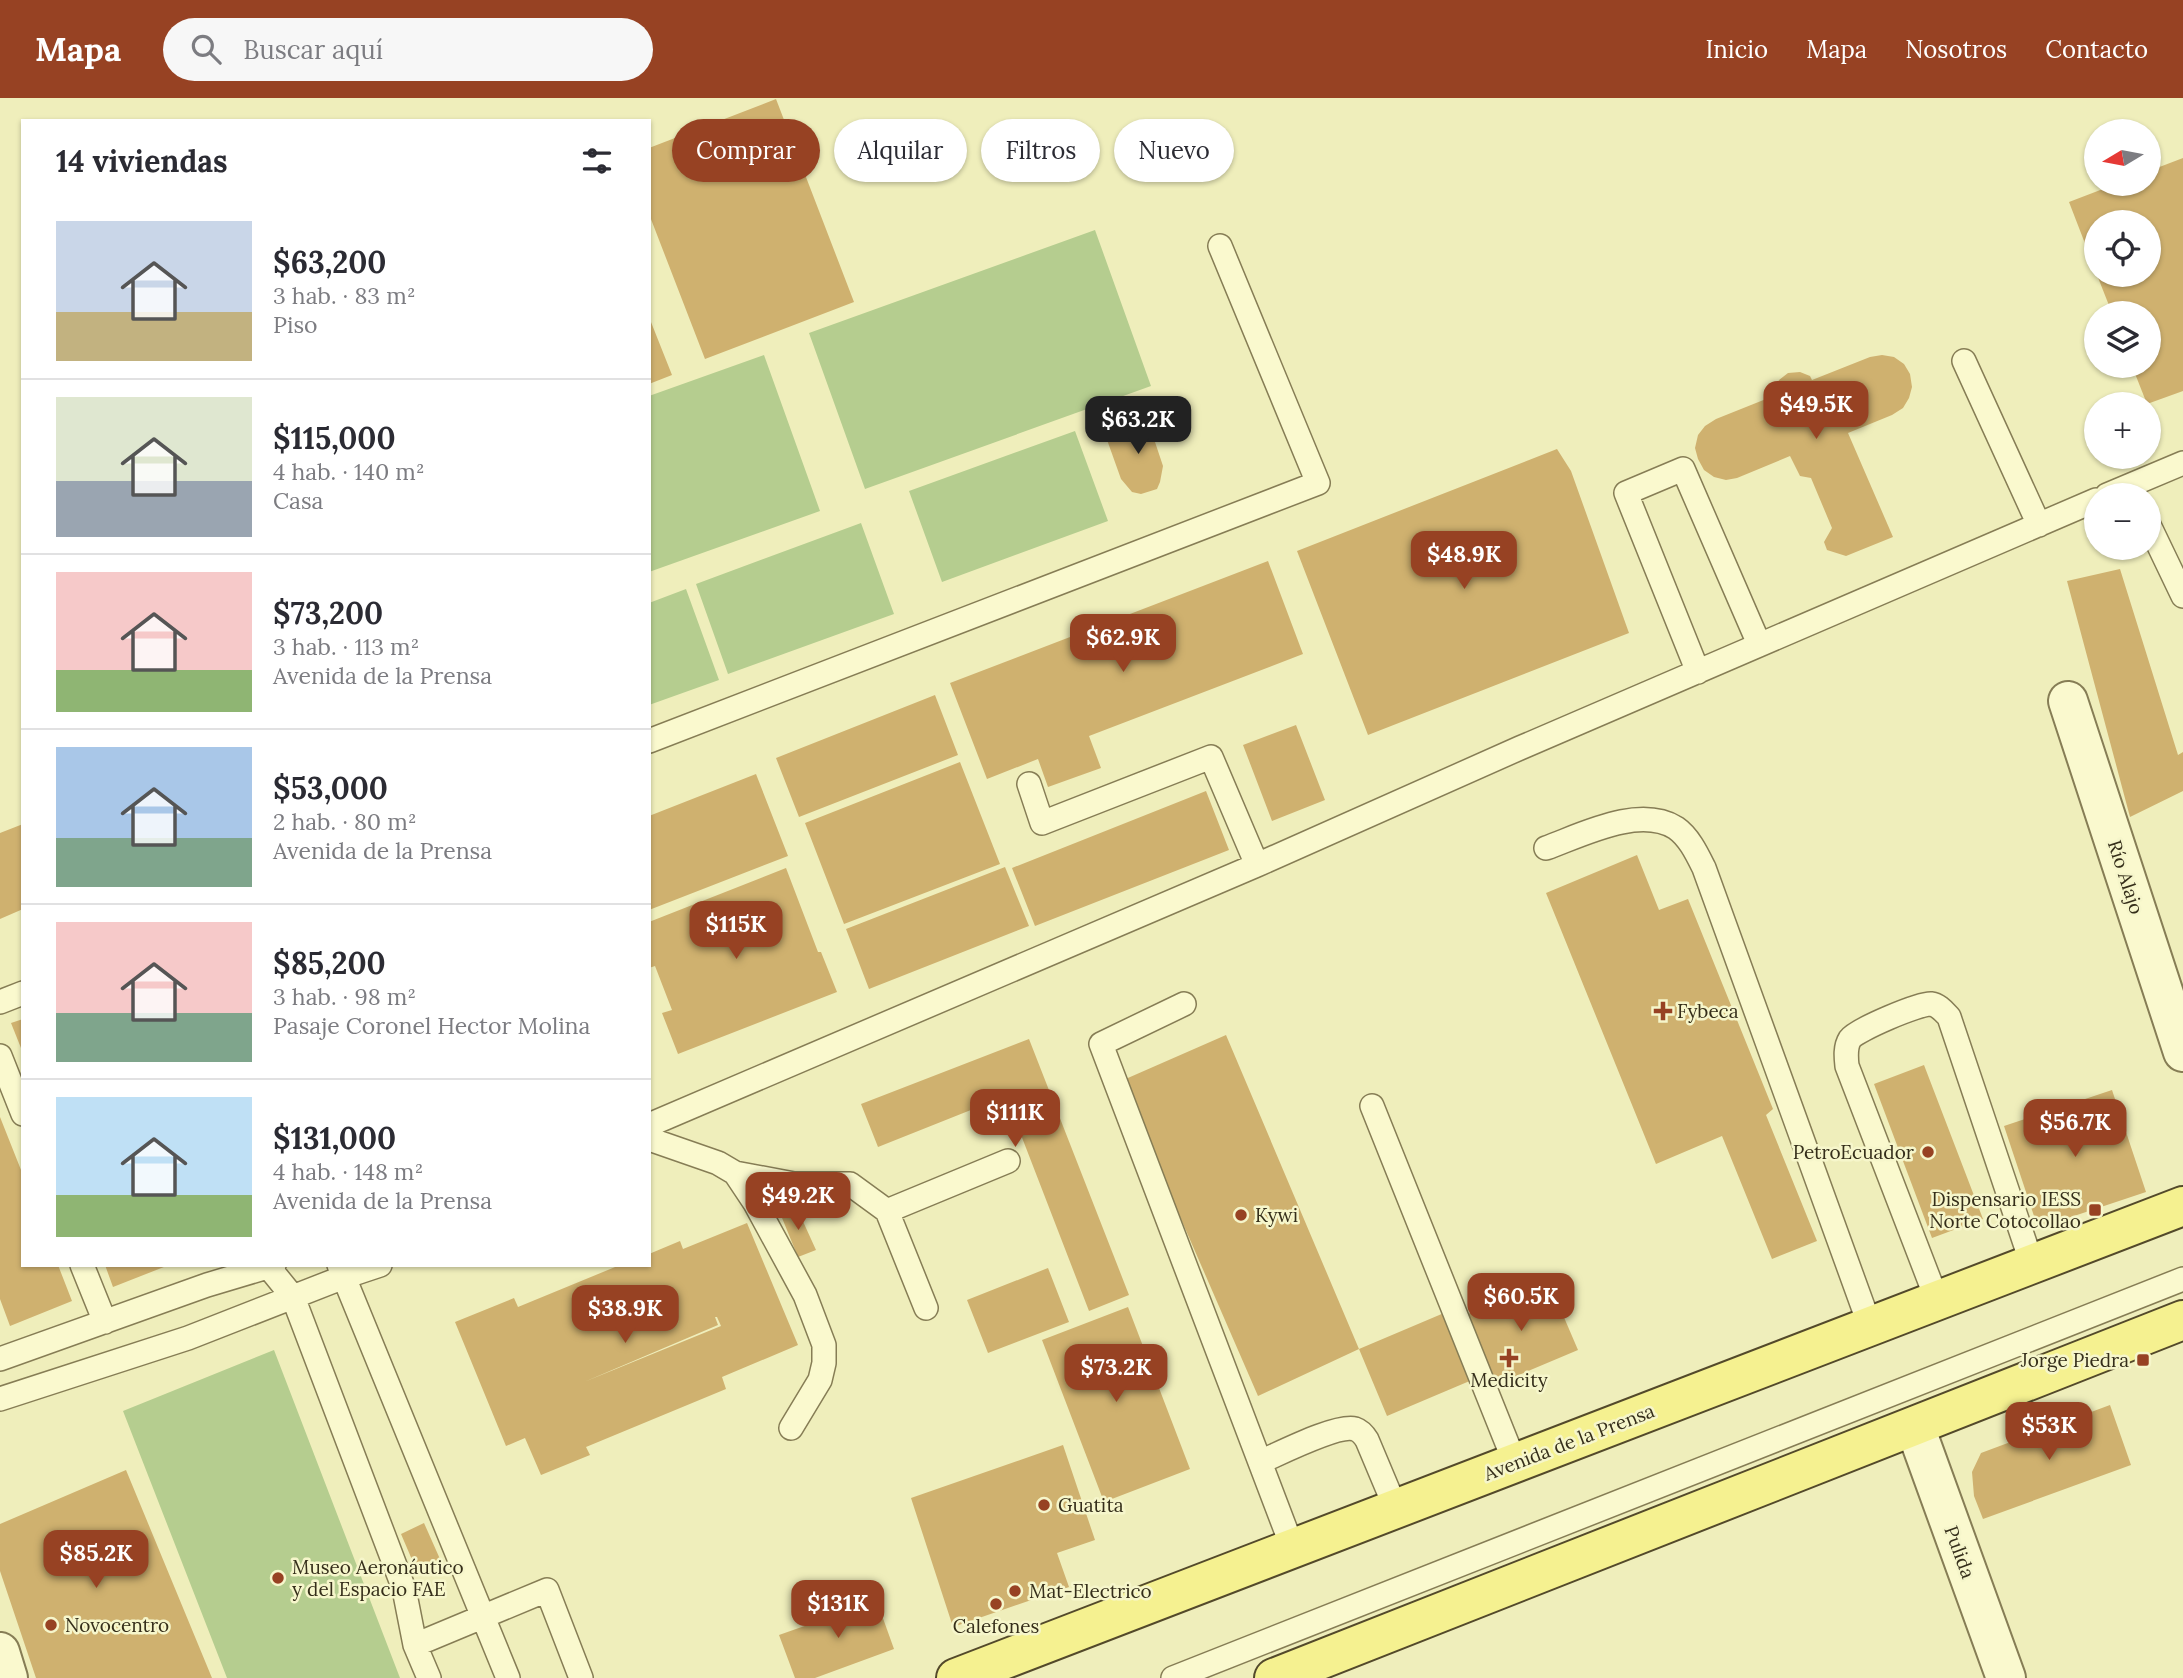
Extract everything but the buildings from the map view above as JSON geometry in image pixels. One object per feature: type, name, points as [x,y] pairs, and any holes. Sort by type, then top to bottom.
[{"type":"main road","name":"Avenida de la Prensa","points":[[956,1678],[2183,1206]]},
{"type":"main road","points":[[1273,1678],[2183,1320]]},
{"type":"street","name":"Río Alajo","points":[[2068,701],[2183,1052]]},
{"type":"street","name":"Pulida","points":[[1915,1427],[2006,1678]]},
{"type":"street","points":[[0,1652],[8,1678]]},
{"type":"lane","points":[[651,740],[1318,483],[1220,246]]},
{"type":"lane","points":[[1964,361],[2039,525]]},
{"type":"lane","points":[[2146,483],[2183,463]]},
{"type":"lane","points":[[1698,671],[1626,493],[1683,469],[1759,644]]},
{"type":"lane","points":[[651,1123],[2084,505]]},
{"type":"lane","points":[[2161,550],[2183,596]]},
{"type":"lane","points":[[1028,784],[1042,823],[1211,757],[1257,864]]},
{"type":"lane","points":[[1546,848],[1619,822],[1638,820],[1658,822],[1676,829],[1693,847],[1704,868],[1870,1326]]},
{"type":"lane","points":[[0,1002],[21,994]]},
{"type":"lane","points":[[1184,1004],[1101,1044],[1293,1549]]},
{"type":"lane","points":[[1937,1300],[1847,1066],[1846,1052],[1850,1038],[1862,1029],[1919,1007],[1931,1004],[1949,1017],[2032,1264]]},
{"type":"lane","points":[[0,1056],[21,1109]]},
{"type":"lane","points":[[1372,1106],[1515,1463]]},
{"type":"lane","points":[[651,1123],[735,1173],[794,1184],[850,1184],[887,1211],[926,1308]]},
{"type":"lane","points":[[887,1211],[1008,1161]]},
{"type":"lane","points":[[735,1173],[755,1203],[805,1295],[824,1345],[820,1380],[791,1428]]},
{"type":"lane","points":[[83,1267],[105,1322]]},
{"type":"lane","points":[[0,1359],[207,1285],[267,1267]]},
{"type":"lane","points":[[271,1267],[293,1297],[404,1589],[415,1644],[429,1678]]},
{"type":"lane","points":[[0,1399],[162,1347],[293,1297],[342,1271],[367,1267]]},
{"type":"lane","points":[[342,1271],[508,1678]]},
{"type":"lane","points":[[1173,1678],[2183,1279]]},
{"type":"lane","points":[[1260,1462],[1332,1432],[1353,1429],[1361,1432],[1367,1440],[1396,1509]]},
{"type":"lane","points":[[415,1644],[547,1590],[581,1678]]},
{"type":"green space","points":[[1095,230],[1151,386],[865,489],[809,333]]},
{"type":"green space","points":[[764,355],[820,511],[651,571],[651,395]]},
{"type":"green space","points":[[1075,431],[1108,521],[942,582],[909,491]]},
{"type":"green space","points":[[861,523],[894,614],[728,674],[696,584]]},
{"type":"green space","points":[[686,589],[719,680],[651,704],[651,602]]},
{"type":"green space","points":[[274,1350],[400,1678],[227,1678],[123,1411]]},
{"type":"place","name":"Fybeca","points":[[1663,1011]]},
{"type":"place","name":"PetroEcuador","points":[[1928,1152]]},
{"type":"place","name":"Dispensario IESS Norte Cotocollao","points":[[2095,1210]]},
{"type":"place","name":"Kywi","points":[[1241,1215]]},
{"type":"place","name":"Medicity","points":[[1509,1358]]},
{"type":"place","name":"Jorge Piedra","points":[[2143,1360]]},
{"type":"place","name":"Guatita","points":[[1044,1505]]},
{"type":"place","name":"Museo Aeronáutico y del Espacio FAE","points":[[278,1578]]},
{"type":"place","name":"Mat-Electrico","points":[[1015,1591]]},
{"type":"place","name":"Calefones","points":[[996,1604]]},
{"type":"place","name":"Novocentro","points":[[51,1625]]}]
